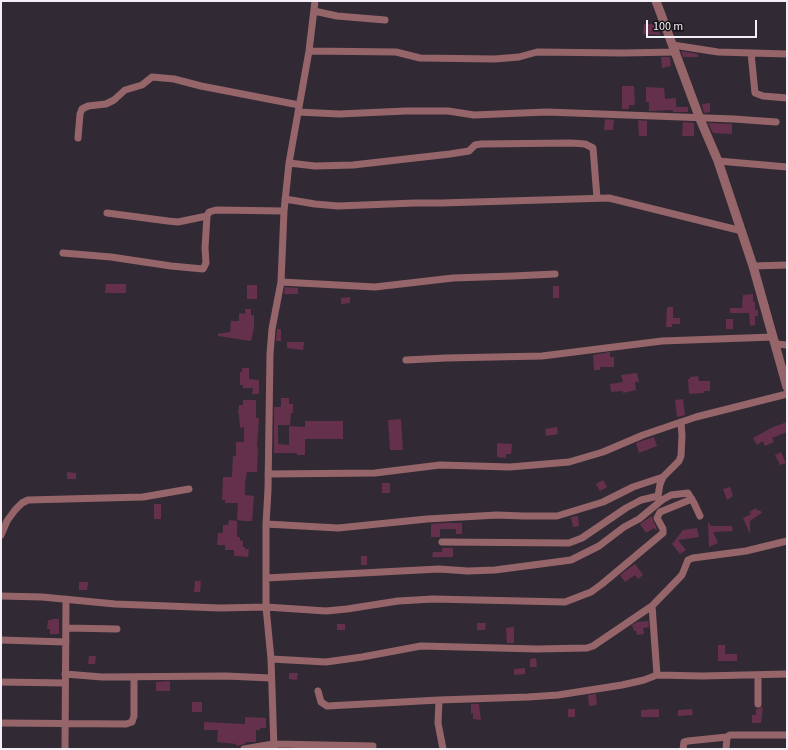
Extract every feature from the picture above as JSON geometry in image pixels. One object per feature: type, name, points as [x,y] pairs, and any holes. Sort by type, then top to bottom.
[{"type":"street","points":[[274,747],[271,659],[266,607],[266,524],[271,340],[281,282],[284,211],[289,163],[309,51],[315,1]]},
{"type":"street","points":[[656,1],[700,119],[718,161],[742,231],[787,387]]},
{"type":"street","points":[[314,11],[337,16],[386,20]]},
{"type":"street","points":[[309,51],[396,52],[420,58],[488,59],[509,59],[537,52],[622,54],[674,48],[787,54]]},
{"type":"street","points":[[751,53],[755,92],[763,96],[787,98]]},
{"type":"street","points":[[78,138],[80,114],[82,109],[88,106],[106,104],[114,100],[124,90],[142,85],[152,76],[174,79],[298,108],[339,114],[406,111],[448,111],[474,115],[547,112],[776,122]]},
{"type":"street","points":[[289,163],[315,166],[348,165],[450,154],[469,151],[475,145],[481,144],[585,144],[594,148],[597,198]]},
{"type":"street","points":[[718,161],[787,167]]},
{"type":"street","points":[[285,199],[338,206],[609,198],[742,231]]},
{"type":"street","points":[[63,253],[110,257],[204,269],[206,263],[205,248],[207,216],[209,212],[216,210],[284,211]]},
{"type":"street","points":[[107,213],[178,222],[207,216]]},
{"type":"street","points":[[753,266],[787,265]]},
{"type":"street","points":[[281,282],[375,287],[454,278],[555,274]]},
{"type":"street","points":[[406,360],[542,356],[662,341],[774,341],[787,345]]},
{"type":"street","points":[[268,474],[375,472],[440,466],[510,467],[569,462],[603,452],[643,434],[681,422],[787,394]]},
{"type":"street","points":[[266,578],[439,569],[468,571],[495,570],[571,560],[599,546],[624,526],[639,519],[658,499],[660,484],[663,477],[679,461],[681,456],[681,422]]},
{"type":"street","points":[[266,524],[338,528],[497,515],[557,516],[603,502],[633,487],[663,477]]},
{"type":"street","points":[[1,535],[7,521],[15,510],[22,503],[28,500],[143,497],[189,488]]},
{"type":"street","points":[[442,542],[569,543],[582,538],[626,508],[641,500],[658,499],[682,493],[688,494],[692,499],[700,516]]},
{"type":"street","points":[[1,596],[42,597],[115,604],[220,608],[266,607],[336,611],[390,602],[433,598],[565,602],[591,592],[663,533],[663,529],[657,518],[660,512],[692,499]]},
{"type":"street","points":[[271,659],[332,661],[421,646],[537,649],[587,648],[593,646],[652,606],[682,575],[688,560],[693,558],[746,551],[787,541]]},
{"type":"street","points":[[65,749],[66,600]]},
{"type":"street","points":[[652,606],[657,675]]},
{"type":"street","points":[[66,628],[117,629]]},
{"type":"street","points":[[1,640],[66,642]]},
{"type":"street","points":[[66,674],[102,677],[226,676],[272,678]]},
{"type":"street","points":[[318,691],[321,702],[327,706],[558,695],[622,685],[644,680],[657,675],[787,674]]},
{"type":"street","points":[[758,675],[758,704]]},
{"type":"street","points":[[1,723],[65,725],[126,724],[132,722],[135,710],[134,677]]},
{"type":"street","points":[[1,682],[65,683]]},
{"type":"street","points":[[439,700],[438,723],[443,749]]},
{"type":"street","points":[[683,749],[684,742],[688,740],[727,737],[730,735],[787,735]]},
{"type":"street","points":[[726,749],[727,737]]},
{"type":"street","points":[[244,749],[274,747],[373,746]]},
{"type":"building","points":[[644,24],[658,24],[660,35],[643,34]]},
{"type":"building","points":[[681,51],[698,54],[698,57],[683,57]]},
{"type":"building","points":[[661,57],[670,57],[671,66],[662,68]]},
{"type":"building","points":[[622,86],[634,86],[635,105],[629,105],[629,109],[622,109]]},
{"type":"building","points":[[646,87],[664,88],[665,99],[676,98],[676,107],[688,107],[688,112],[673,112],[673,110],[649,111],[649,102],[646,102]]},
{"type":"building","points":[[710,103],[710,112],[704,113],[702,104]]},
{"type":"building","points":[[605,119],[614,120],[613,130],[604,130]]},
{"type":"building","points":[[638,120],[647,121],[647,136],[639,136]]},
{"type":"building","points":[[683,122],[694,123],[694,136],[682,136]]},
{"type":"building","points":[[708,123],[732,124],[732,134],[713,133]]},
{"type":"building","points":[[106,284],[126,284],[126,293],[105,293]]},
{"type":"building","points":[[247,285],[257,285],[257,299],[247,299]]},
{"type":"building","points":[[553,286],[559,286],[559,298],[553,298]]},
{"type":"building","points":[[285,287],[298,288],[298,294],[284,294]]},
{"type":"building","points":[[753,294],[753,302],[755,302],[755,310],[758,310],[758,316],[755,316],[755,325],[750,326],[749,313],[730,313],[730,308],[742,308],[743,295]]},
{"type":"building","points":[[350,297],[350,303],[341,304],[341,298]]},
{"type":"building","points":[[667,307],[673,307],[673,318],[680,318],[680,324],[672,324],[672,327],[666,327]]},
{"type":"building","points":[[245,309],[251,309],[251,315],[254,315],[254,328],[251,341],[218,336],[218,334],[230,332],[231,321],[239,321],[239,313],[245,314]]},
{"type":"building","points":[[726,319],[733,319],[733,329],[726,329]]},
{"type":"building","points":[[277,329],[281,329],[281,341],[276,341]]},
{"type":"building","points":[[287,342],[304,342],[303,350],[287,348]]},
{"type":"building","points":[[610,352],[610,357],[614,357],[614,367],[600,367],[600,370],[594,370],[593,355]]},
{"type":"building","points":[[242,368],[249,368],[249,379],[259,380],[259,394],[252,394],[253,388],[243,388],[243,385],[240,385],[240,372],[242,372]]},
{"type":"building","points":[[637,373],[639,382],[635,382],[636,390],[623,393],[622,391],[611,392],[610,384],[623,382],[621,375]]},
{"type":"building","points":[[698,376],[699,381],[710,381],[710,391],[689,394],[688,379],[690,379],[690,377]]},
{"type":"building","points":[[281,398],[289,398],[289,404],[293,404],[293,413],[291,413],[290,425],[278,425],[278,444],[289,445],[289,426],[305,427],[305,421],[343,421],[343,439],[305,439],[305,455],[297,455],[297,453],[274,453],[274,407],[281,407]]},
{"type":"building","points":[[683,399],[685,415],[677,417],[675,400]]},
{"type":"building","points":[[243,400],[256,400],[256,418],[259,418],[257,472],[247,472],[245,483],[245,495],[254,496],[252,521],[237,520],[238,503],[225,503],[225,500],[222,500],[223,477],[232,477],[233,456],[236,456],[236,442],[244,442],[244,427],[240,428],[238,414],[239,405],[243,405]]},
{"type":"building","points":[[401,419],[403,450],[390,450],[388,420]]},
{"type":"building","points":[[787,422],[787,432],[772,438],[774,442],[765,446],[763,441],[757,445],[753,438],[773,427]]},
{"type":"building","points":[[557,427],[558,434],[546,436],[545,429]]},
{"type":"building","points":[[654,437],[657,446],[639,453],[636,443]]},
{"type":"building","points":[[497,443],[512,444],[511,454],[506,454],[506,458],[497,457]]},
{"type":"building","points":[[781,452],[786,463],[780,465],[775,455]]},
{"type":"building","points":[[67,472],[76,473],[76,479],[67,479]]},
{"type":"building","points":[[603,480],[607,487],[600,491],[596,484]]},
{"type":"building","points":[[382,483],[390,483],[390,493],[382,493]]},
{"type":"building","points":[[730,487],[733,496],[727,500],[723,489]]},
{"type":"building","points":[[154,504],[161,504],[161,519],[154,519]]},
{"type":"building","points":[[756,508],[762,513],[750,521],[750,534],[743,518],[751,514],[749,512]]},
{"type":"building","points":[[578,516],[579,526],[573,527],[571,517]]},
{"type":"building","points":[[652,516],[657,529],[655,530],[654,528],[646,533],[640,524]]},
{"type":"building","points":[[229,520],[237,521],[237,537],[240,537],[240,540],[243,541],[243,547],[245,547],[245,549],[249,549],[248,557],[234,556],[234,550],[225,550],[225,545],[217,545],[218,533],[223,533],[223,525],[228,525]]},
{"type":"building","points":[[708,522],[711,526],[732,526],[733,531],[713,532],[718,543],[709,547]]},
{"type":"building","points":[[462,523],[462,534],[456,534],[456,529],[440,529],[440,537],[431,537],[431,524]]},
{"type":"building","points":[[697,528],[699,537],[678,540],[686,550],[680,554],[672,544],[683,530]]},
{"type":"building","points":[[442,548],[453,548],[453,557],[432,557],[433,552],[442,552]]},
{"type":"building","points":[[361,556],[367,556],[367,565],[361,565]]},
{"type":"building","points":[[635,564],[643,575],[638,579],[635,575],[625,582],[620,575]]},
{"type":"building","points":[[195,581],[201,581],[200,592],[194,592]]},
{"type":"building","points":[[79,582],[88,582],[87,590],[79,590]]},
{"type":"building","points":[[59,619],[59,634],[50,634],[50,629],[47,629],[48,620]]},
{"type":"building","points":[[648,621],[649,627],[643,628],[644,634],[637,635],[632,625],[637,622]]},
{"type":"building","points":[[477,623],[486,623],[485,630],[477,630]]},
{"type":"building","points":[[337,624],[345,624],[345,630],[337,630]]},
{"type":"building","points":[[514,627],[514,643],[507,643],[506,628]]},
{"type":"building","points":[[718,645],[725,645],[725,654],[737,654],[737,661],[718,661]]},
{"type":"building","points":[[89,656],[96,656],[95,664],[88,664]]},
{"type":"building","points":[[536,658],[537,667],[530,667],[530,659]]},
{"type":"building","points":[[525,668],[525,674],[514,675],[514,669]]},
{"type":"building","points":[[289,673],[298,673],[297,680],[289,679]]},
{"type":"building","points":[[170,681],[170,691],[156,691],[156,682]]},
{"type":"building","points":[[596,694],[597,705],[589,706],[588,695]]},
{"type":"building","points":[[192,702],[202,702],[202,712],[192,712]]},
{"type":"building","points":[[471,704],[479,704],[481,720],[473,719],[473,713],[471,714]]},
{"type":"building","points":[[763,707],[761,723],[752,723],[752,715],[756,715],[756,709]]},
{"type":"building","points":[[568,709],[575,709],[575,717],[568,717]]},
{"type":"building","points":[[659,709],[659,717],[641,717],[641,710]]},
{"type":"building","points":[[692,709],[693,715],[678,716],[678,710]]},
{"type":"building","points":[[245,717],[266,718],[266,728],[256,730],[256,742],[245,742],[245,744],[236,746],[236,744],[217,742],[218,730],[204,730],[204,722],[245,724]]}]
